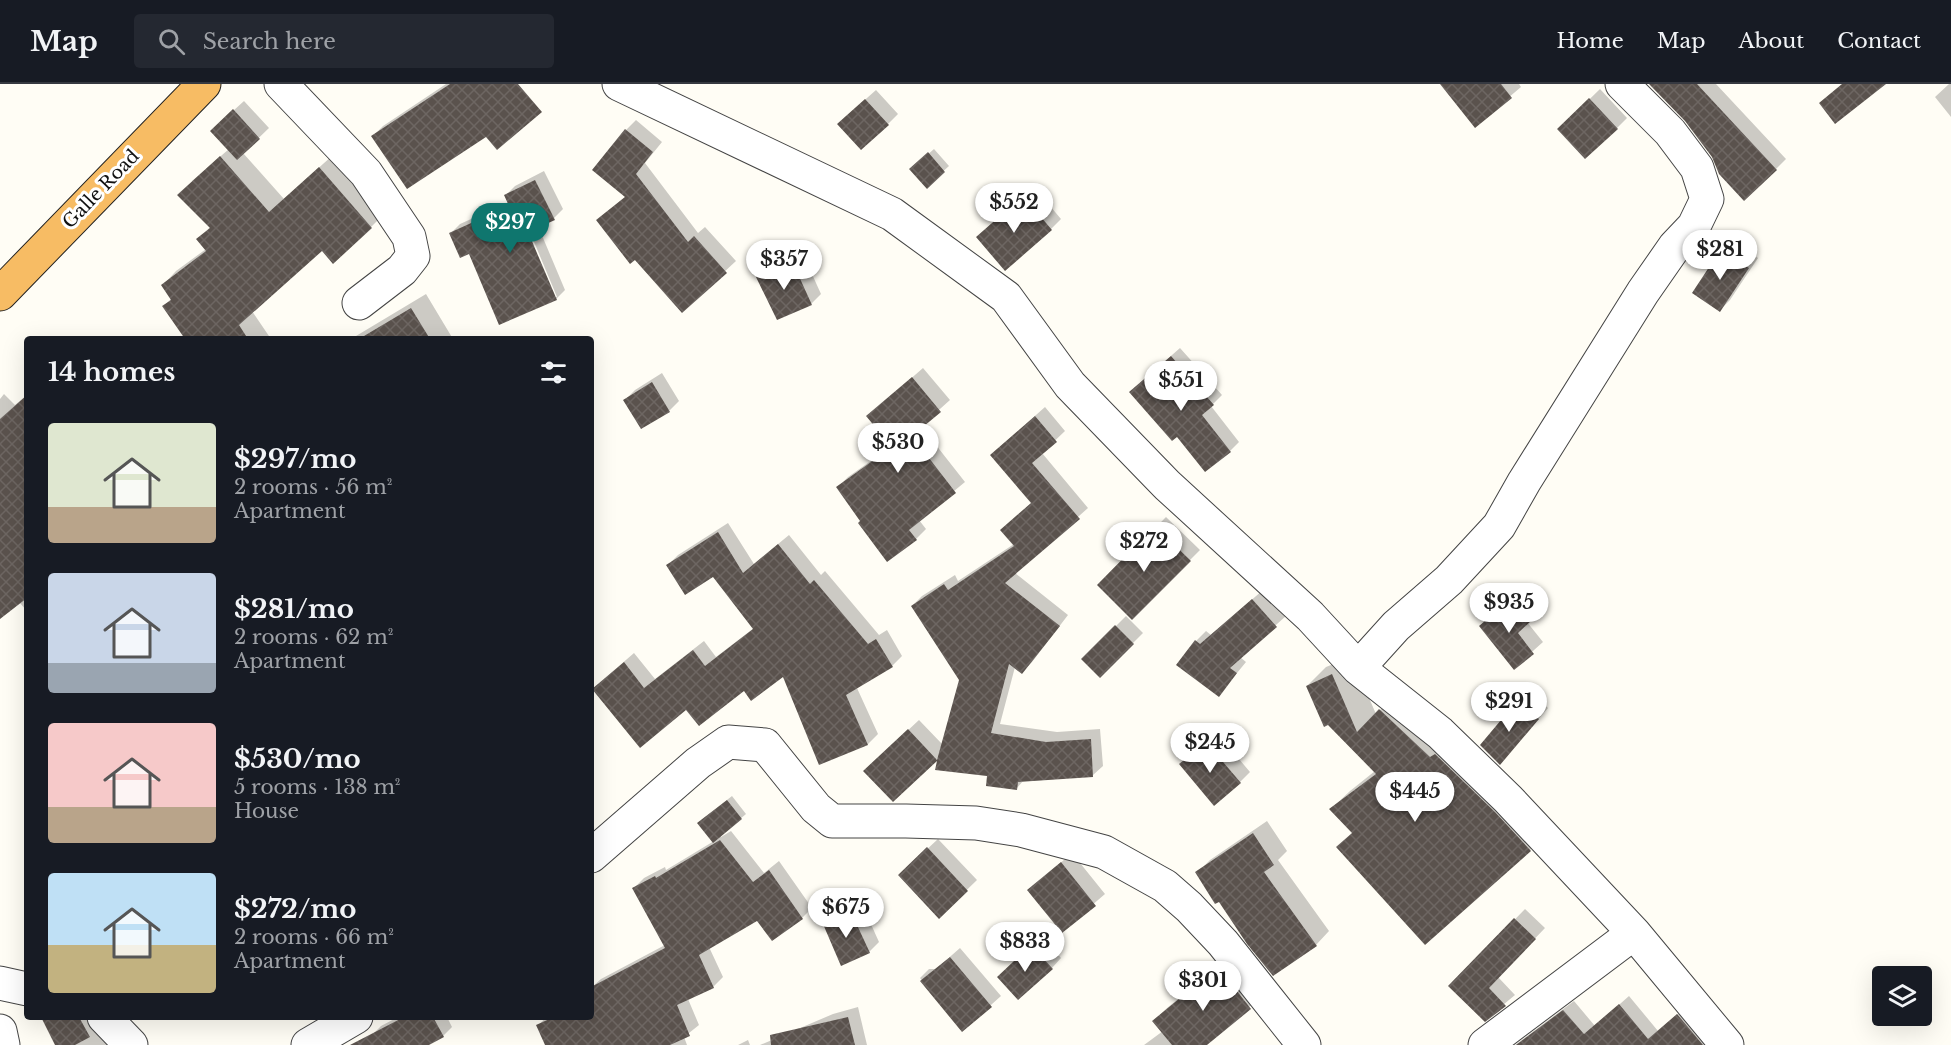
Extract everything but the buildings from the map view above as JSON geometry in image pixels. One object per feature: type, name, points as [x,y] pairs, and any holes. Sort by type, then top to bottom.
[{"type":"highway","name":"Galle Road","points":[[0,294],[204,84]]},
{"type":"street","points":[[281,84],[366,172],[409,237],[413,256],[402,270],[359,303]]},
{"type":"street","points":[[620,84],[892,214],[1006,297],[1070,385],[1167,485],[1310,616],[1358,668],[1449,741],[1508,799],[1634,933],[1727,1045]]},
{"type":"street","points":[[1358,668],[1396,626],[1449,580],[1498,526],[1643,292],[1675,246],[1694,226],[1707,199],[1697,168],[1670,132],[1622,84]]},
{"type":"street","points":[[594,853],[698,763],[728,742],[765,746],[816,808],[832,821],[976,823],[1021,830],[1104,852],[1164,886],[1189,907],[1223,943],[1304,1045]]},
{"type":"street","points":[[1485,1045],[1634,933]]},
{"type":"street","points":[[0,983],[24,988]]},
{"type":"street","points":[[107,1020],[131,1045]]},
{"type":"street","points":[[308,1045],[351,1020]]},
{"type":"street","points":[[0,1031],[3,1045]]}]
